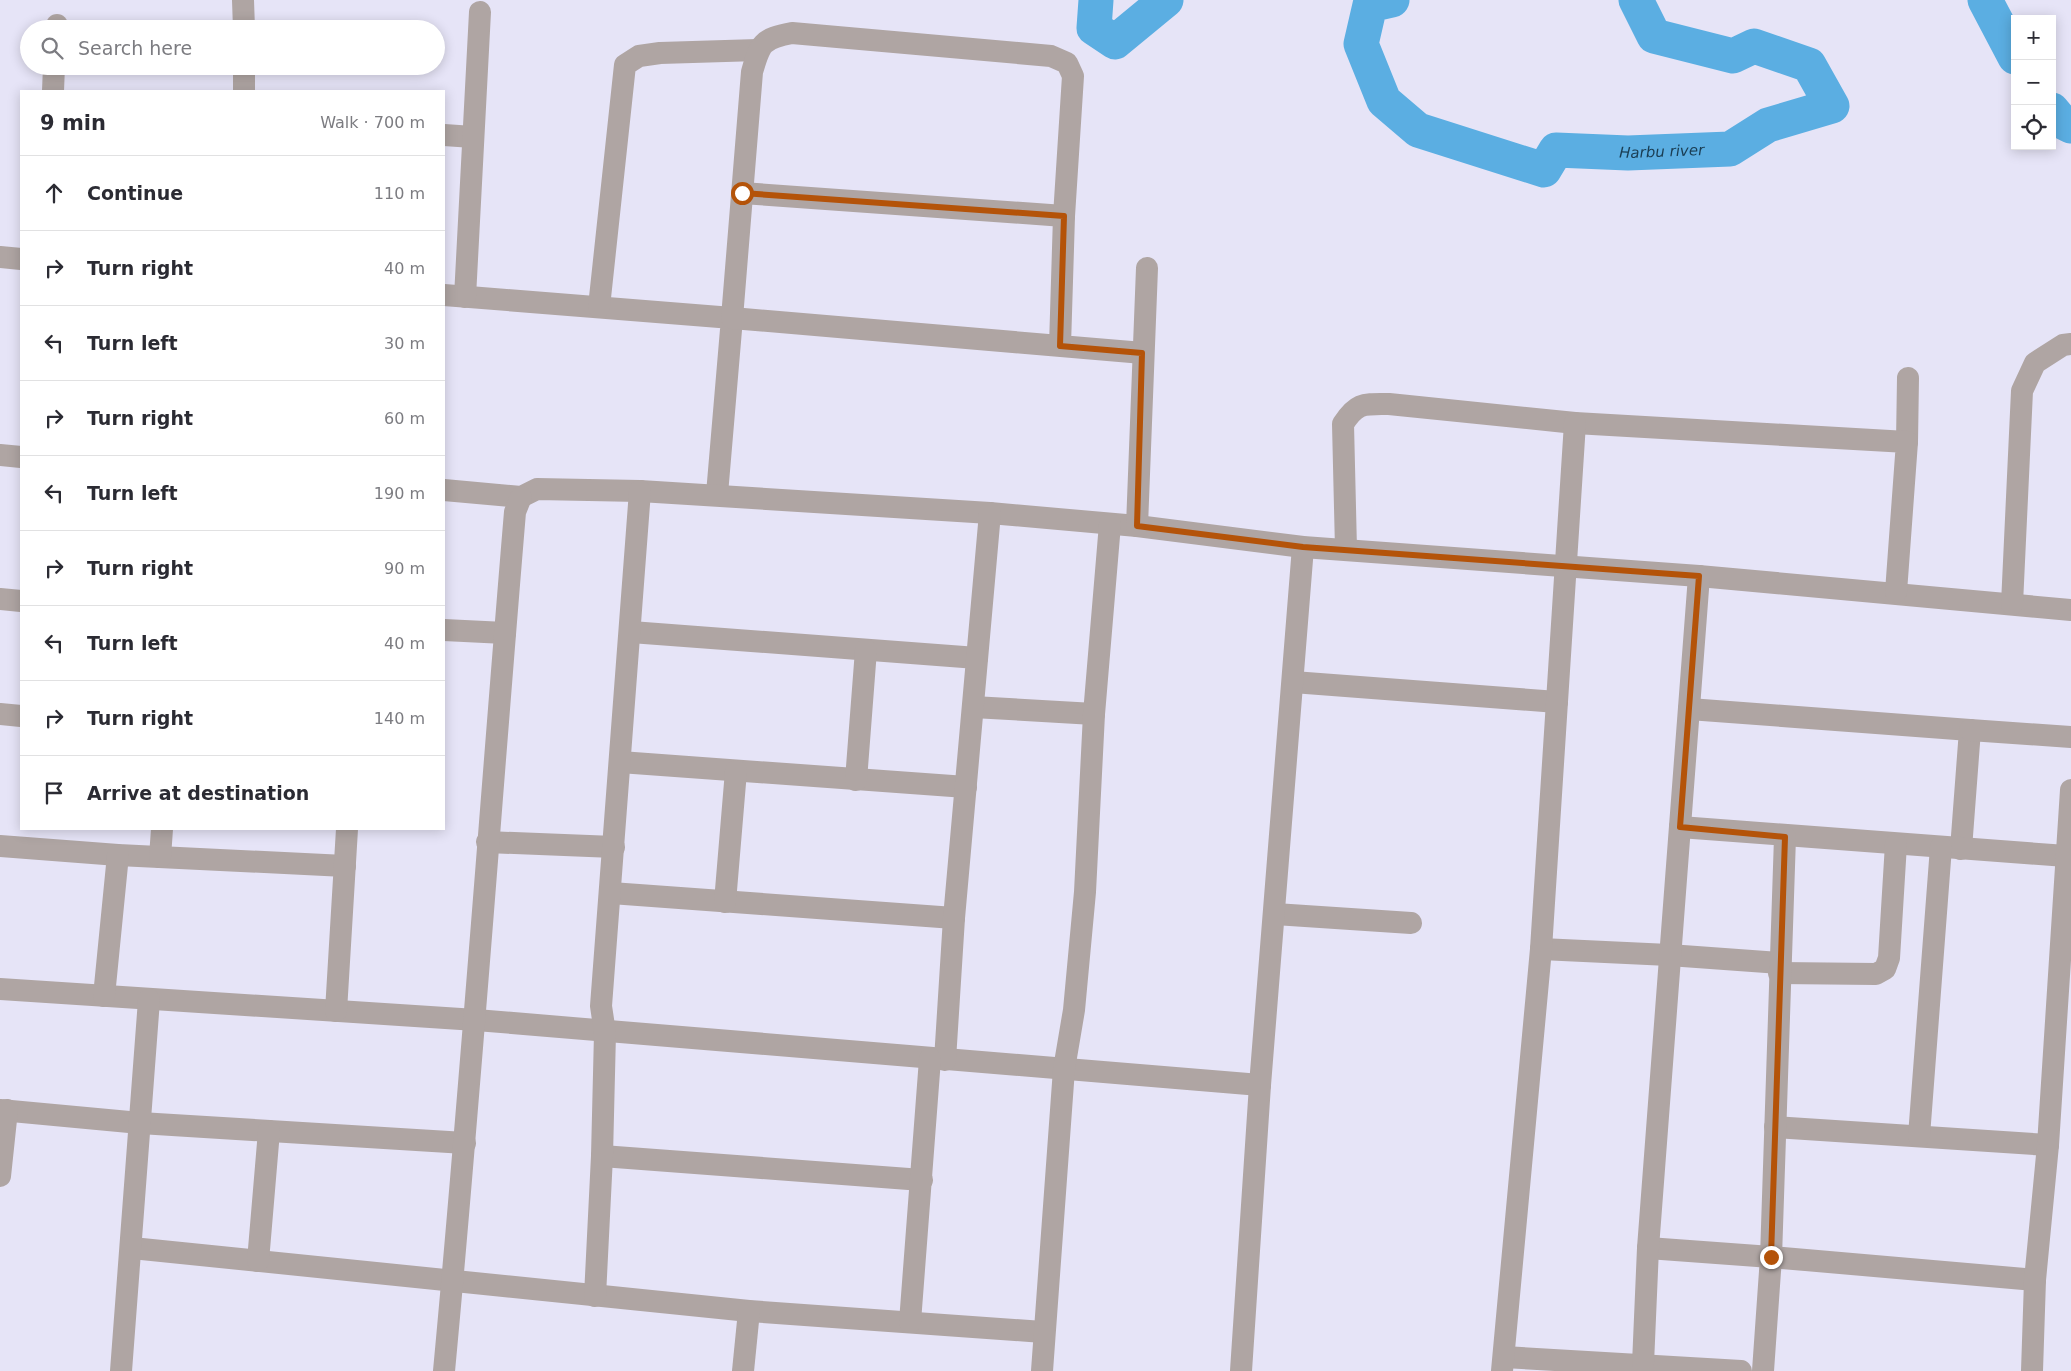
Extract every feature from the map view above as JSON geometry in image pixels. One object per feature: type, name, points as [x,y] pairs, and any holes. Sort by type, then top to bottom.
[{"type":"street","points":[[243,0],[244,20]]},
{"type":"street","points":[[480,12],[473,137],[454,296],[1142,353]]},
{"type":"street","points":[[717,494],[752,72],[758,50],[770,37],[792,33],[1051,56],[1067,63],[1073,76],[1064,216],[1060,346]]},
{"type":"street","points":[[599,307],[625,65],[639,56],[660,53],[758,50]]},
{"type":"street","points":[[53,90],[54,75]]},
{"type":"street","points":[[244,75],[244,90]]},
{"type":"street","points":[[445,135],[473,137]]},
{"type":"street","points":[[742,193],[1064,216]]},
{"type":"street","points":[[0,257],[20,259]]},
{"type":"street","points":[[1137,526],[1142,353],[1147,268]]},
{"type":"street","points":[[2012,604],[2022,391],[2035,362],[2063,344],[2071,344]]},
{"type":"street","points":[[1896,592],[1907,442],[1908,378]]},
{"type":"street","points":[[1346,549],[1343,424],[1352,410],[1367,404],[1389,404],[1574,423],[1907,442]]},
{"type":"street","points":[[1574,423],[1541,949],[1503,1364],[1643,1364],[1741,1371]]},
{"type":"street","points":[[0,456],[20,457]]},
{"type":"street","points":[[445,490],[521,497],[537,489],[717,494],[990,513],[1137,526],[1303,547],[1896,592],[2071,610]]},
{"type":"street","points":[[595,1296],[602,1156],[605,1033],[601,1006],[631,632],[640,491]]},
{"type":"street","points":[[444,1371],[476,1020],[487,842],[515,512],[521,497]]},
{"type":"street","points":[[910,1322],[922,1180],[954,918],[990,513]]},
{"type":"street","points":[[1042,1371],[1043,1332],[1064,1069],[1074,1010],[1085,892],[1094,714],[1110,524]]},
{"type":"street","points":[[1241,1371],[1260,1085],[1303,547]]},
{"type":"street","points":[[1643,1364],[1648,1248],[1699,576]]},
{"type":"street","points":[[0,599],[20,601]]},
{"type":"street","points":[[445,630],[505,633]]},
{"type":"street","points":[[631,632],[978,658]]},
{"type":"street","points":[[856,780],[866,650]]},
{"type":"street","points":[[1293,682],[1557,702]]},
{"type":"street","points":[[973,707],[1094,714]]},
{"type":"street","points":[[1689,709],[2071,737]]},
{"type":"street","points":[[0,714],[20,716]]},
{"type":"street","points":[[1919,1136],[1951,848],[1970,730]]},
{"type":"street","points":[[620,762],[966,787]]},
{"type":"street","points":[[725,902],[736,771]]},
{"type":"street","points":[[2032,1371],[2035,1280],[2048,1145],[2063,1020],[2066,856],[2071,790]]},
{"type":"street","points":[[1680,827],[1785,837],[2066,856]]},
{"type":"street","points":[[160,857],[162,830]]},
{"type":"street","points":[[336,1011],[347,830]]},
{"type":"street","points":[[1763,1371],[1771,1257],[1785,837]]},
{"type":"street","points":[[487,842],[614,847]]},
{"type":"street","points":[[1541,949],[1669,955],[1780,968],[1876,974],[1885,970],[1889,958],[1896,844]]},
{"type":"street","points":[[0,846],[118,855],[345,866]]},
{"type":"street","points":[[104,996],[118,855]]},
{"type":"street","points":[[610,893],[954,918]]},
{"type":"street","points":[[1275,914],[1411,923]]},
{"type":"street","points":[[0,989],[476,1020],[605,1033],[1260,1085]]},
{"type":"street","points":[[122,1371],[149,1000]]},
{"type":"street","points":[[0,1176],[4,1110],[140,1122],[465,1143]]},
{"type":"street","points":[[1775,1127],[2048,1145]]},
{"type":"street","points":[[258,1262],[269,1131]]},
{"type":"street","points":[[602,1156],[922,1180]]},
{"type":"street","points":[[132,1248],[749,1311],[1043,1332]]},
{"type":"street","points":[[1648,1248],[2035,1280]]},
{"type":"street","points":[[743,1371],[749,1311]]},
{"type":"waterway","name":"Harbu river","points":[[1096,0],[1094,28],[1115,42],[1166,0]]},
{"type":"waterway","name":"Harbu river","points":[[1392,0],[1370,5],[1361,44],[1384,101],[1418,130],[1544,170],[1556,150],[1628,153],[1730,149],[1768,125],[1832,106],[1809,65],[1754,46],[1733,56],[1654,36],[1636,0]]},
{"type":"waterway","points":[[1985,0],[2011,49]]},
{"type":"waterway","points":[[2056,115],[2061,121],[2071,126]]},
{"type":"route","points":[[742,193],[1064,216],[1060,346],[1142,353],[1137,526],[1303,547],[1699,576],[1680,827],[1785,837],[1771,1257]]}]
